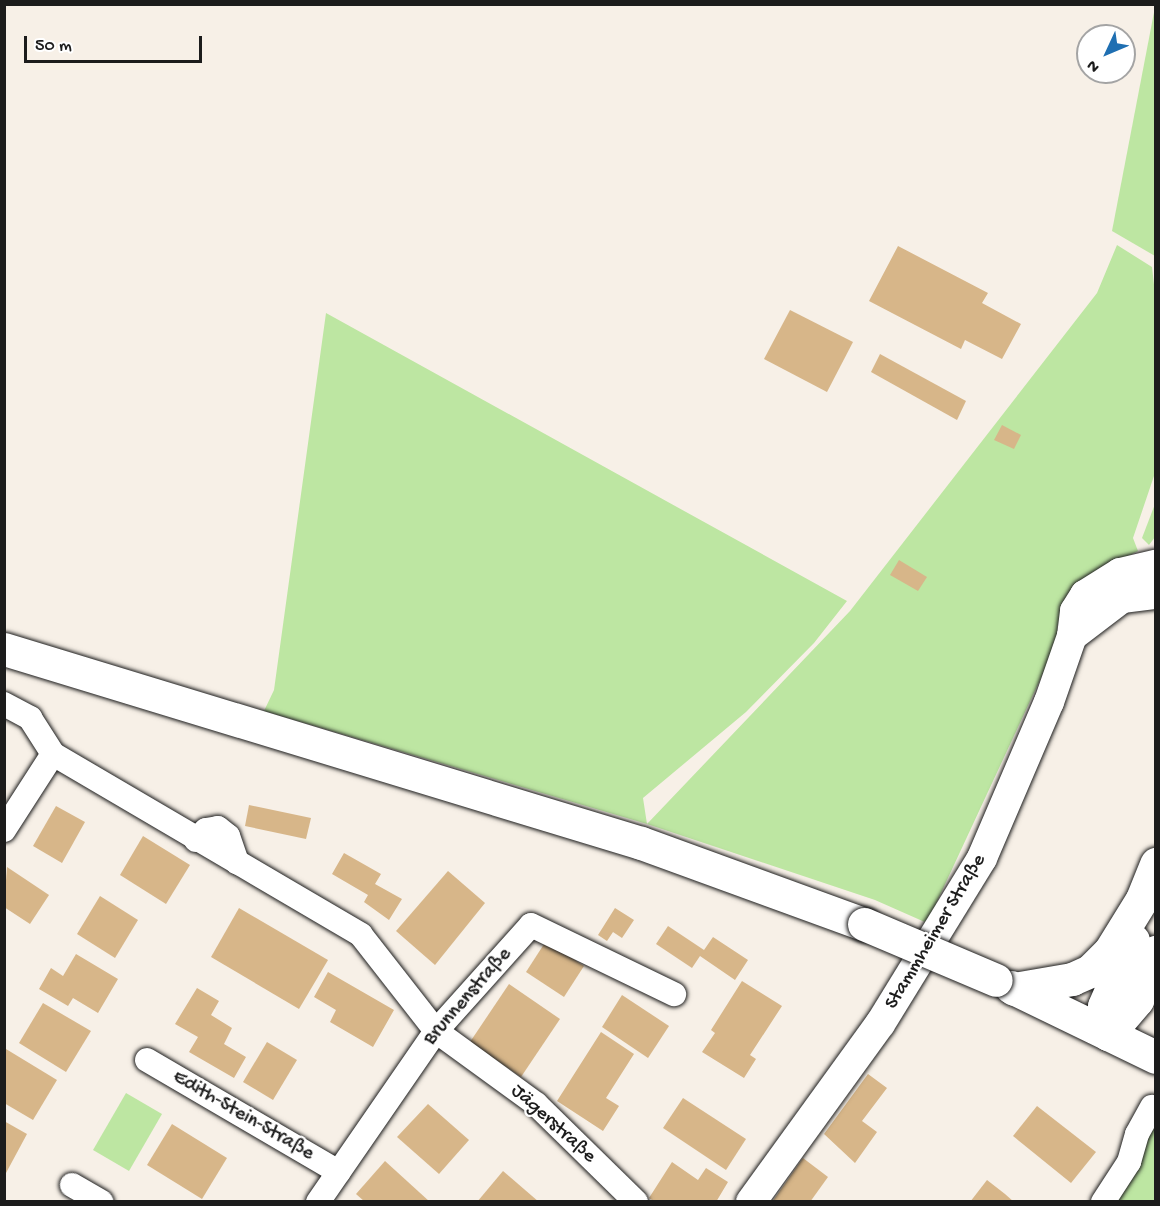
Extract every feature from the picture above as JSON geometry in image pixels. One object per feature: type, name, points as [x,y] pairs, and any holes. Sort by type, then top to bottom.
[{"type":"main road","points":[[4,650],[641,843],[864,924],[1005,984],[1155,1057]]},
{"type":"main road","points":[[1108,1034],[1104,1006],[1134,938],[1142,899],[1155,864]]},
{"type":"main road","points":[[1005,984],[1072,979],[1090,971],[1110,951],[1142,899]]},
{"type":"main road","points":[[1108,1034],[1137,1000],[1155,952]]},
{"type":"street","name":"Stammheimer Straße","points":[[752,1202],[880,1024],[982,858],[1014,791],[1072,636],[1154,571]]},
{"type":"street","points":[[4,704],[30,718],[53,754],[4,830]]},
{"type":"street","name":"Jägerstraße","points":[[53,754],[196,840],[206,830],[218,828],[228,836],[237,862],[361,935],[436,1031],[536,1104],[636,1202]]},
{"type":"street","name":"Brunnenstraße","points":[[318,1202],[436,1031],[531,925],[627,968],[674,994]]},
{"type":"street","name":"Edith-Stein-Straße","points":[[147,1060],[339,1172]]},
{"type":"street","points":[[1103,1202],[1129,1162],[1137,1134],[1152,1107]]},
{"type":"street","points":[[72,1185],[101,1202]]},
{"type":"green space","points":[[1155,7],[1155,256],[1112,231]]},
{"type":"green space","points":[[1117,245],[1152,267],[1156,302],[1155,473],[1133,538],[1138,551],[1079,581],[1068,596],[1057,627],[1059,639],[927,923],[875,900],[647,824],[850,611],[1097,293]]},
{"type":"green space","points":[[326,313],[847,601],[814,643],[746,712],[643,798],[647,824],[264,711],[274,690]]},
{"type":"green space","points":[[1155,504],[1155,537],[1149,545],[1142,538]]},
{"type":"green space","points":[[126,1093],[162,1114],[129,1171],[93,1150]]},
{"type":"green space","points":[[1155,1125],[1155,1201],[1112,1201]]},
{"type":"building","points":[[898,246],[988,293],[982,303],[1021,324],[1002,359],[965,340],[961,349],[869,301]]},
{"type":"building","points":[[790,310],[853,342],[827,392],[764,359]]},
{"type":"building","points":[[880,354],[966,401],[957,420],[871,372]]},
{"type":"building","points":[[1002,425],[1021,435],[1014,449],[994,440]]},
{"type":"building","points":[[899,560],[927,577],[918,591],[890,575]]},
{"type":"building","points":[[249,805],[311,818],[306,839],[245,826]]},
{"type":"building","points":[[56,806],[85,822],[62,863],[33,846]]},
{"type":"building","points":[[143,836],[190,865],[166,904],[120,875]]},
{"type":"building","points":[[344,853],[381,874],[375,884],[402,899],[389,920],[364,902],[368,895],[332,874]]},
{"type":"building","points":[[7,867],[49,895],[30,924],[4,907]]},
{"type":"building","points":[[448,871],[485,903],[435,965],[396,931]]},
{"type":"building","points":[[100,896],[138,920],[115,958],[77,934]]},
{"type":"building","points":[[239,908],[328,960],[299,1009],[211,957]]},
{"type":"building","points":[[615,908],[634,920],[622,938],[613,932],[607,941],[598,935]]},
{"type":"building","points":[[668,926],[704,950],[713,937],[748,960],[735,980],[700,956],[692,968],[656,944]]},
{"type":"building","points":[[546,941],[584,966],[564,997],[526,972]]},
{"type":"building","points":[[76,954],[118,979],[98,1013],[73,998],[68,1006],[39,989],[51,968],[63,976]]},
{"type":"building","points":[[328,972],[394,1010],[373,1047],[330,1022],[336,1010],[314,997]]},
{"type":"building","points":[[742,981],[782,1006],[750,1055],[756,1059],[744,1078],[702,1052],[715,1033],[711,1030]]},
{"type":"building","points":[[509,984],[560,1019],[521,1077],[470,1042]]},
{"type":"building","points":[[197,988],[219,1001],[211,1015],[232,1028],[224,1044],[246,1057],[234,1078],[189,1052],[198,1037],[175,1024]]},
{"type":"building","points":[[622,995],[669,1026],[648,1058],[602,1027]]},
{"type":"building","points":[[43,1003],[91,1031],[66,1072],[19,1043]]},
{"type":"building","points":[[601,1032],[634,1054],[606,1098],[619,1106],[603,1131],[557,1101]]},
{"type":"building","points":[[267,1042],[297,1060],[273,1100],[243,1082]]},
{"type":"building","points":[[6,1049],[57,1080],[33,1120],[4,1103]]},
{"type":"building","points":[[868,1074],[887,1088],[862,1121],[877,1132],[855,1163],[824,1134]]},
{"type":"building","points":[[683,1098],[746,1139],[726,1170],[663,1128]]},
{"type":"building","points":[[428,1104],[469,1140],[439,1174],[397,1137]]},
{"type":"building","points":[[1037,1106],[1096,1152],[1071,1183],[1013,1136]]},
{"type":"building","points":[[4,1121],[27,1134],[6,1173],[4,1172]]},
{"type":"building","points":[[172,1124],[227,1158],[202,1199],[147,1165]]},
{"type":"building","points":[[803,1158],[828,1177],[810,1202],[772,1202]]},
{"type":"building","points":[[385,1161],[430,1202],[365,1202],[356,1194]]},
{"type":"building","points":[[672,1162],[698,1180],[706,1168],[728,1182],[716,1202],[655,1202],[649,1198]]},
{"type":"building","points":[[503,1171],[539,1202],[477,1202]]},
{"type":"building","points":[[987,1180],[1005,1194],[1014,1202],[970,1202]]}]
